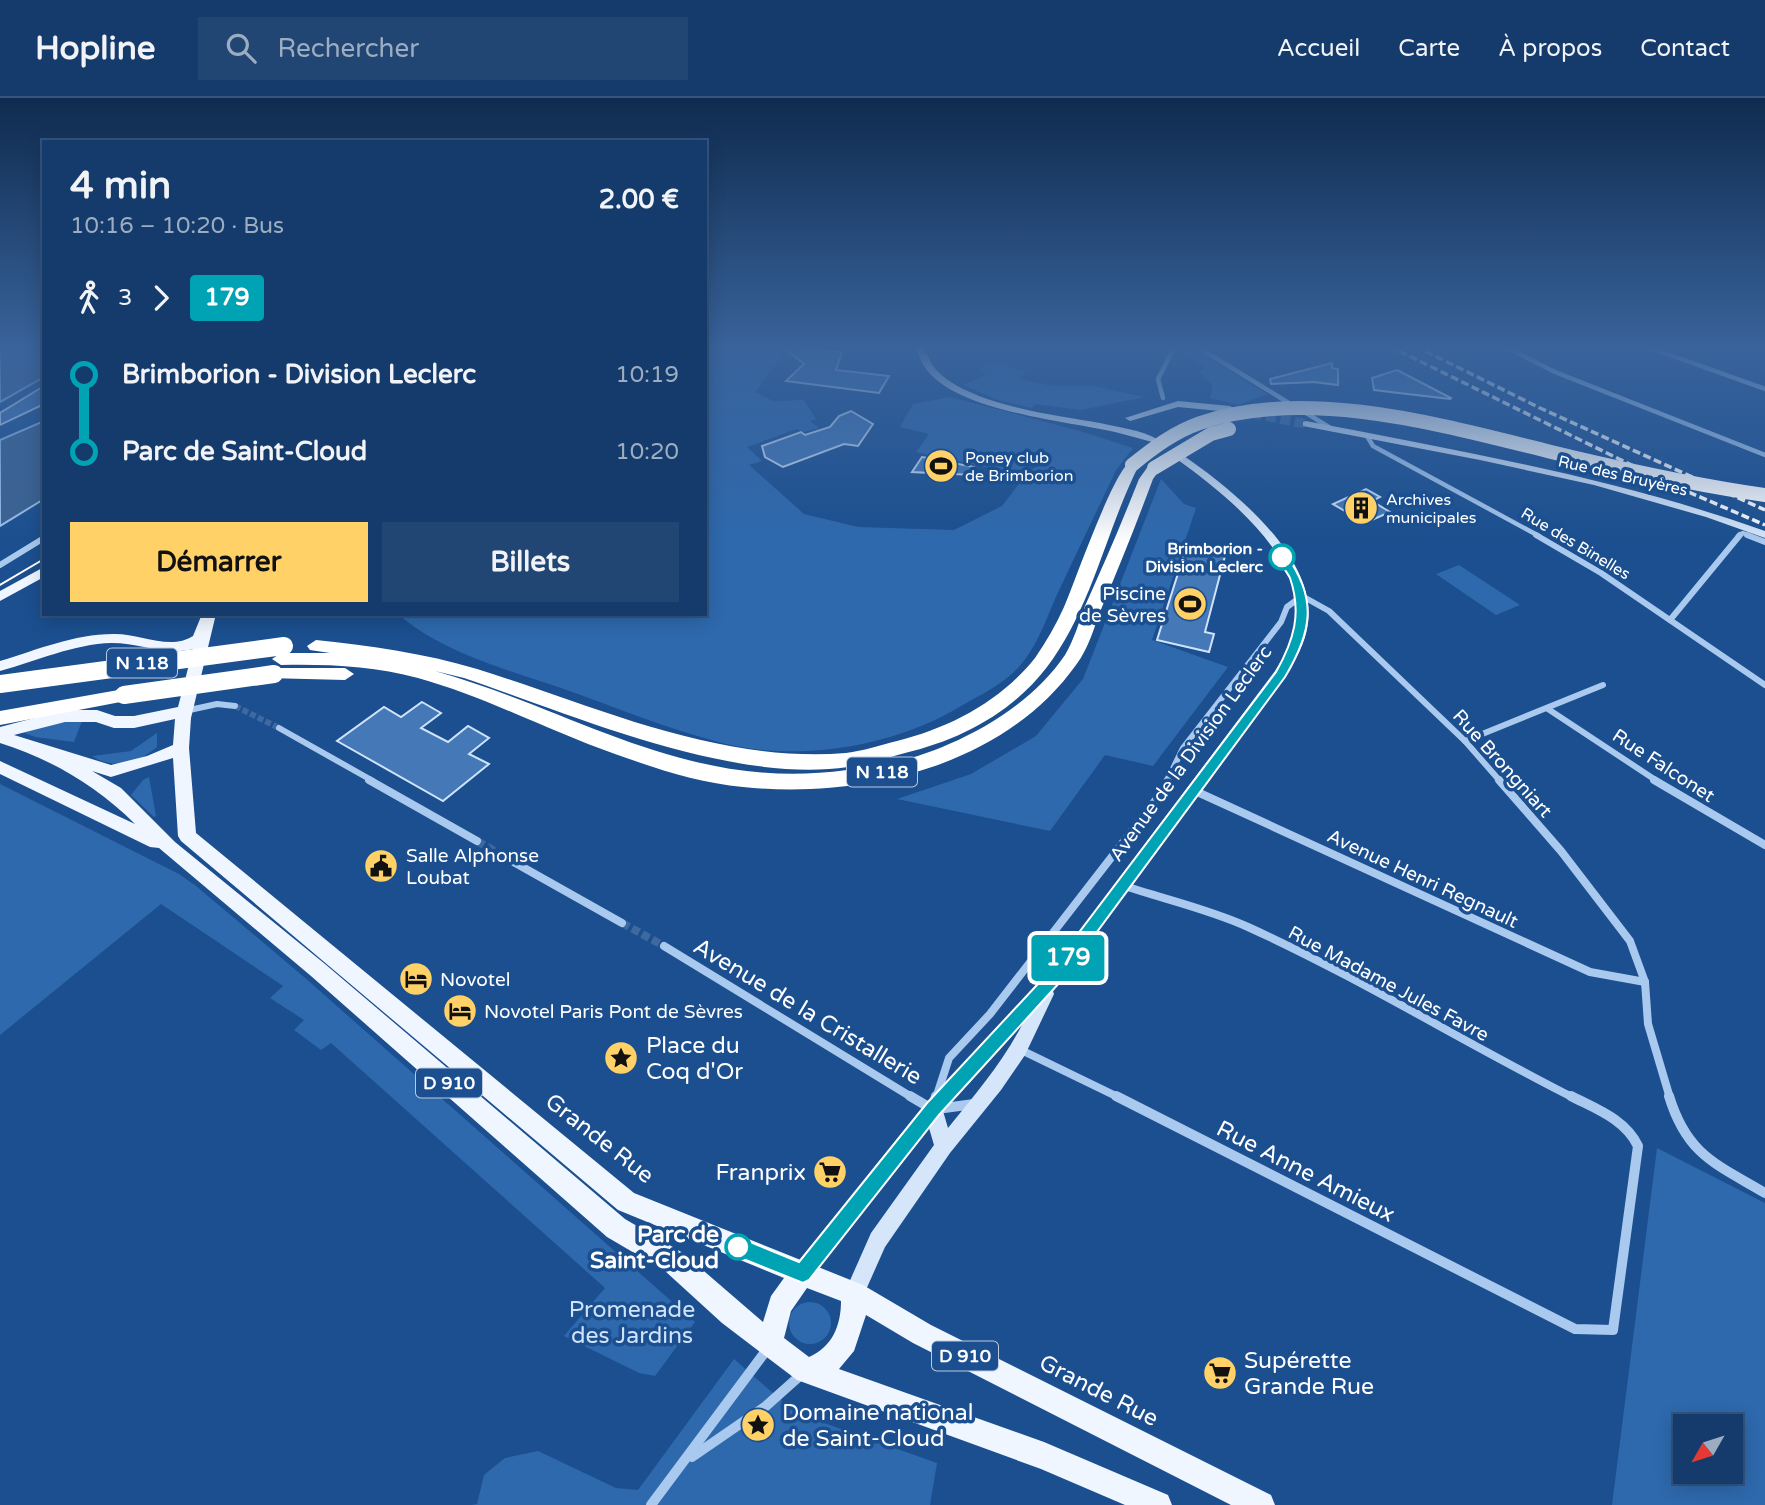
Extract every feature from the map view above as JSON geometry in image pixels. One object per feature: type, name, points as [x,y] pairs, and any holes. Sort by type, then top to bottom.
[{"type":"highway","name":"N 118","points":[[0,698],[200,668],[279,660],[350,646],[444,664],[639,732],[698,748],[761,760],[846,760],[900,750],[981,716],[1021,685],[1054,644],[1132,465],[1160,442],[1210,420],[1257,412]]},
{"type":"highway","name":"N 118","points":[[1322,412],[1353,412],[1449,428],[1688,482],[1765,495]]},
{"type":"highway","name":"N 118","points":[[0,684],[279,660],[355,674],[465,689],[626,751],[683,769],[747,781],[801,782],[862,776],[936,758],[999,727],[1043,692],[1072,658],[1146,479],[1154,468],[1211,434],[1250,424],[1305,418],[1354,420],[1446,436],[1652,485],[1765,505]]},
{"type":"highway","points":[[0,718],[124,695],[279,660]]},
{"type":"main road","points":[[1031,412],[1064,419],[1122,422],[1146,427]]},
{"type":"main road","points":[[1122,422],[1153,412]]},
{"type":"main road","points":[[1146,427],[1159,412]]},
{"type":"main road","points":[[1122,422],[1130,434],[1152,439],[1146,427]]},
{"type":"main road","name":"Rue des Bruyères","points":[[1306,424],[1662,499],[1703,511],[1765,535]]},
{"type":"main road","name":"Avenue de la Division Leclerc","points":[[803,1273],[933,1109],[1055,977],[1280,674],[1295,649],[1303,617],[1302,596],[1293,572],[1238,500],[1181,458]]},
{"type":"main road","points":[[0,597],[42,572]]},
{"type":"main road","points":[[0,666],[76,644],[125,639],[181,648],[201,639],[207,621]]},
{"type":"main road","points":[[178,842],[184,711],[207,621]]},
{"type":"main road","points":[[153,643],[196,664]]},
{"type":"main road","points":[[0,735],[65,716],[97,716],[114,722],[134,722],[184,711]]},
{"type":"main road","points":[[0,735],[111,771],[151,761],[181,748]]},
{"type":"main road","points":[[37,749],[115,793],[178,842]]},
{"type":"main road","name":"D 910","points":[[0,767],[178,842],[240,907],[616,1228],[674,1262],[769,1345],[806,1371],[1044,1456],[1158,1505]]},
{"type":"main road","name":"Grande Rue","points":[[178,842],[626,1202],[854,1294],[929,1338],[1261,1505]]},
{"type":"main road","name":"Avenue de la Division Leclerc","points":[[854,1294],[878,1240],[1018,1049],[1055,977]]},
{"type":"main road","points":[[933,1109],[944,1147]]},
{"type":"main road","points":[[769,1345],[780,1305],[789,1288],[803,1273]]},
{"type":"main road","points":[[806,1371],[819,1368],[847,1343],[855,1314],[854,1294]]},
{"type":"street","points":[[1304,412],[1332,429]]},
{"type":"street","points":[[1655,412],[1765,455]]},
{"type":"street","name":"Rue des Binelles","points":[[1367,436],[1373,446],[1527,529],[1601,573],[1765,685]]},
{"type":"street","points":[[1670,620],[1738,536],[1743,533],[1765,542]]},
{"type":"street","points":[[0,565],[42,539]]},
{"type":"street","points":[[981,1103],[933,1109],[939,1080],[949,1058],[998,1004],[1146,813],[1162,792],[1183,748],[1281,622],[1287,607],[1302,596]]},
{"type":"street","name":"Rue Brongniart","points":[[1302,596],[1329,611],[1465,741],[1561,851],[1630,941],[1645,982],[1648,1024],[1677,1121],[1692,1145],[1712,1162],[1765,1193]]},
{"type":"street","points":[[1465,741],[1603,685]]},
{"type":"street","points":[[184,711],[217,704],[235,706]]},
{"type":"street","name":"Rue Falconet","points":[[1548,709],[1709,813],[1765,845]]},
{"type":"street","points":[[279,727],[477,841]]},
{"type":"street","name":"Avenue Henri Regnault","points":[[1192,790],[1590,972],[1645,982]]},
{"type":"street","points":[[509,860],[622,923]]},
{"type":"street","name":"Rue Madame Jules Favre","points":[[1121,885],[1246,926],[1427,1017],[1483,1052],[1606,1114],[1631,1132],[1638,1146],[1613,1330],[1575,1329]]},
{"type":"street","name":"Avenue de la Cristallerie","points":[[664,946],[933,1109]]},
{"type":"street","name":"Rue Anne Amieux","points":[[1018,1049],[1034,1054],[1575,1329]]},
{"type":"street","points":[[651,1505],[769,1345]]},
{"type":"street","points":[[686,1461],[766,1406],[806,1371]]},
{"type":"green space","points":[[707,412],[811,412],[816,419],[810,421],[819,428],[804,432],[797,429],[747,447],[762,461],[749,465],[804,514],[858,527],[954,530],[1002,506],[1024,477],[1043,460],[1032,457],[1023,475],[916,452],[929,434],[900,427],[909,412],[1006,412],[1133,448],[1116,470],[1044,626],[1018,668],[991,689],[935,720],[878,740],[847,747],[785,751],[726,744],[497,667],[454,649],[401,616],[707,616]]},
{"type":"green space","points":[[1161,479],[1184,504],[1196,508],[1152,640],[1228,667],[1153,766],[1105,755],[1050,831],[897,799],[971,774],[1036,736],[1083,679]]},
{"type":"green space","points":[[1459,565],[1520,605],[1496,615],[1436,574]]},
{"type":"green space","points":[[82,721],[74,742],[35,737],[22,732],[30,727]]},
{"type":"green space","points":[[157,733],[157,747],[134,761],[108,763],[92,756],[131,751]]},
{"type":"green space","points":[[149,777],[156,816],[154,817],[131,795],[143,780]]},
{"type":"green space","name":"Promenade des Jardins","points":[[0,784],[179,874],[196,886],[304,977],[695,1322],[655,1376],[639,1373],[564,1336],[605,1288],[331,1043],[321,1050],[294,1030],[304,1020],[270,998],[283,986],[161,904],[0,1035]]},
{"type":"green space","points":[[1657,1148],[1765,1203],[1765,1505],[1612,1505]]},
{"type":"green space","points":[[810,1302],[825,1308],[831,1323],[825,1338],[810,1344],[795,1338],[789,1323],[795,1308]]},
{"type":"green space","name":"Domaine national de Saint-Cloud","points":[[734,1359],[796,1413],[937,1463],[930,1505],[471,1505],[477,1504],[484,1475],[505,1458],[538,1451],[616,1488],[638,1490]]},
{"type":"shaded area","points":[[42,422],[42,500],[0,526],[0,440]]},
{"type":"building","points":[[2,412],[28,412],[0,425]]},
{"type":"building","points":[[852,412],[873,424],[858,446],[844,444],[783,467],[765,457],[762,446],[801,432],[805,435],[830,427],[839,416]]},
{"type":"building","name":"Poney club de Brimborion","points":[[922,457],[974,467],[973,475],[912,472]]},
{"type":"building","name":"Archives municipales","points":[[1366,489],[1380,497],[1372,501],[1390,512],[1365,523],[1333,504]]},
{"type":"building","name":"Piscine de Sèvres","points":[[1186,548],[1225,556],[1205,632],[1214,634],[1209,652],[1157,640]]},
{"type":"building","points":[[422,702],[441,713],[421,728],[448,742],[468,726],[489,738],[469,754],[489,764],[443,801],[337,741],[384,707],[401,717]]},
{"type":"tunnel","points":[[1252,413],[1306,424]]},
{"type":"tunnel","points":[[235,706],[279,728]]},
{"type":"tunnel","points":[[477,841],[510,860]]},
{"type":"tunnel","points":[[622,923],[664,946]]},
{"type":"tram line","points":[[0,585],[42,560]]},
{"type":"railway","points":[[1523,412],[1670,484],[1765,525]]},
{"type":"railway","points":[[1548,412],[1765,510]]},
{"type":"bus line","name":"179","points":[[738,1247],[803,1273],[933,1109],[1055,977],[1280,674],[1295,649],[1303,617],[1302,596],[1293,572],[1282,557]]},
{"type":"place","name":"Poney club de Brimborion","points":[[941,466]]},
{"type":"place","name":"Archives municipales","points":[[1361,508]]},
{"type":"place","name":"Brimborion - Division Leclerc","points":[[1282,557]]},
{"type":"place","name":"Piscine de Sèvres","points":[[1190,604]]},
{"type":"place","name":"Salle Alphonse Loubat","points":[[381,866]]},
{"type":"place","name":"Novotel","points":[[416,979]]},
{"type":"place","name":"Novotel Paris Pont de Sèvres","points":[[460,1011]]},
{"type":"place","name":"Place du Coq d'Or","points":[[621,1058]]},
{"type":"place","name":"Franprix","points":[[830,1172]]},
{"type":"place","name":"Parc de Saint-Cloud","points":[[738,1247]]},
{"type":"place","name":"Supérette Grande Rue","points":[[1220,1373]]},
{"type":"place","name":"Domaine national de Saint-Cloud","points":[[758,1425]]}]
